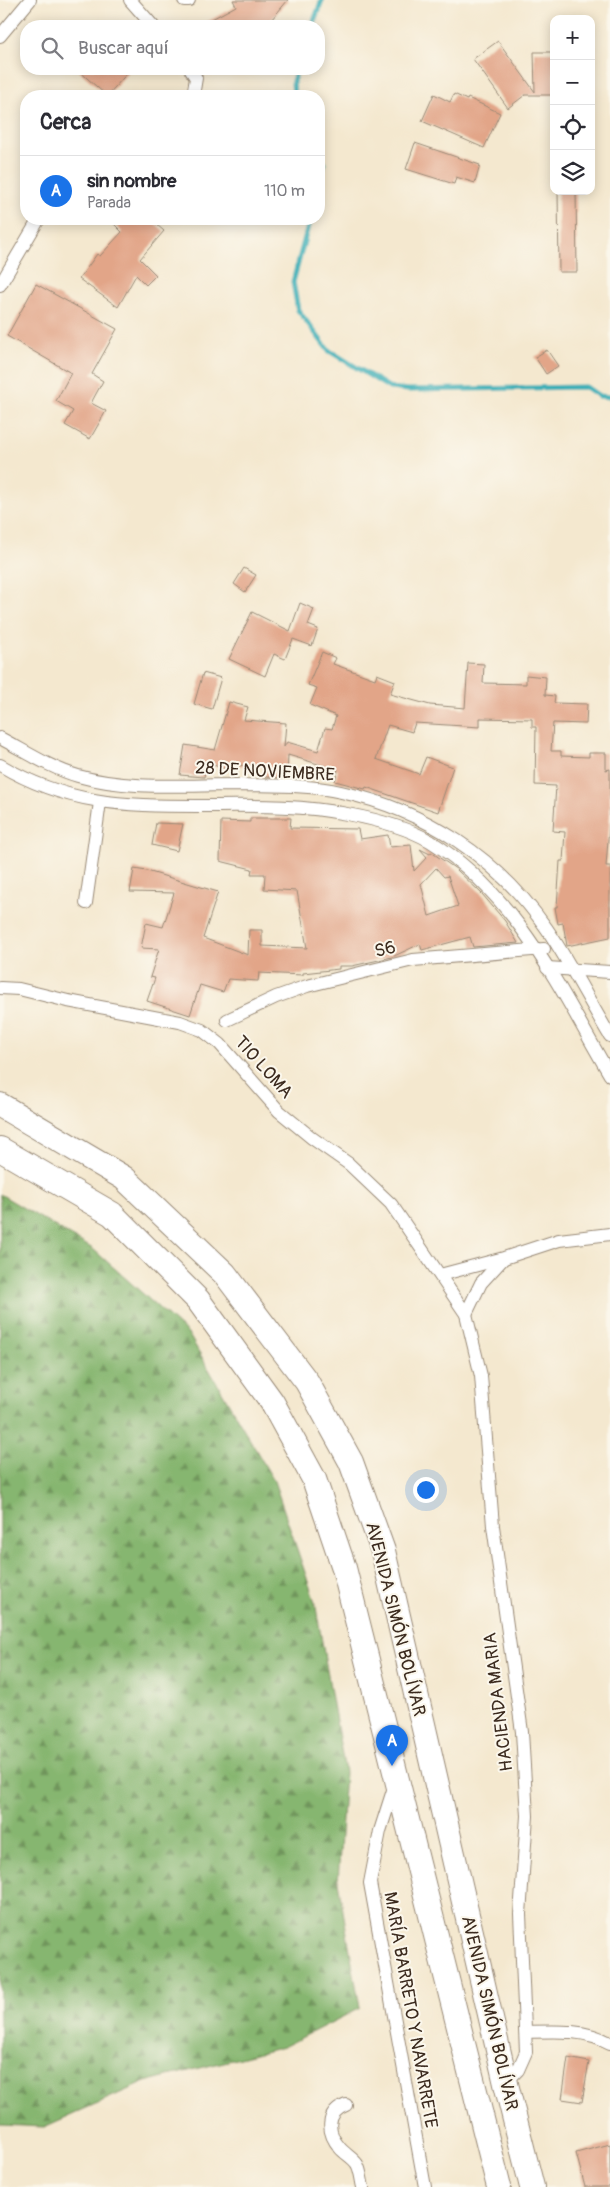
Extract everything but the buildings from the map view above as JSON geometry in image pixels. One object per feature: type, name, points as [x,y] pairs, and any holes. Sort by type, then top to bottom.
[{"type":"highway","name":"AVENIDA SIMÓN BOLÍVAR","points":[[0,1105],[124,1178],[225,1274],[307,1382],[351,1462],[383,1551],[505,2082],[532,2187]]},
{"type":"highway","name":"AVENIDA SIMÓN BOLÍVAR","points":[[0,1150],[112,1214],[198,1300],[272,1402],[314,1479],[344,1568],[396,1782],[499,2187]]},
{"type":"street","points":[[0,36],[30,0]]},
{"type":"street","points":[[130,0],[148,20]]},
{"type":"street","points":[[184,0],[189,0]]},
{"type":"street","points":[[193,90],[196,78],[194,75]]},
{"type":"street","points":[[0,285],[35,225]]},
{"type":"street","name":"28 DE NOVIEMBRE","points":[[0,738],[51,765],[77,776],[108,782],[142,785],[309,788],[340,792],[405,812],[437,827],[492,868],[524,900],[559,948],[610,1036]]},
{"type":"street","points":[[0,765],[37,784],[68,795],[100,802],[143,806],[278,806],[317,809],[348,814],[404,829],[429,841],[483,884],[523,928],[610,1075]]},
{"type":"street","points":[[86,903],[100,802]]},
{"type":"street","name":"S6","points":[[227,1020],[267,1000],[307,986],[412,960],[559,948]]},
{"type":"street","points":[[547,968],[610,972]]},
{"type":"street","name":"TIO LOMA","points":[[0,988],[18,988],[68,1001],[171,1020],[202,1030],[220,1044],[279,1111],[312,1138],[349,1164],[391,1204],[440,1276]]},
{"type":"street","points":[[440,1276],[559,1240],[610,1234]]},
{"type":"street","points":[[466,1314],[481,1283],[504,1258]]},
{"type":"street","name":"HACIENDA MARIA","points":[[440,1276],[466,1314],[481,1376],[492,1526],[522,1732],[527,1816],[520,1914],[527,2032],[526,2052],[518,2070],[505,2082]]},
{"type":"street","name":"MARÍA BARRETO Y NAVARRETE","points":[[396,1782],[380,1831],[370,1883],[425,2187]]},
{"type":"street","points":[[527,2032],[575,2033],[599,2037],[610,2043]]},
{"type":"street","points":[[346,2105],[338,2108],[330,2119],[329,2129],[340,2148],[358,2167],[363,2187]]},
{"type":"green space","points":[[0,1194],[93,1249],[189,1335],[274,1481],[315,1602],[345,1772],[338,1882],[360,2008],[283,2047],[145,2082],[44,2127],[0,2125]]},
{"type":"waterway","points":[[314,20],[322,0]]},
{"type":"waterway","points":[[294,90],[295,75]]},
{"type":"waterway","points":[[308,225],[293,282],[298,310],[328,350],[390,388],[408,390],[586,387],[599,396],[610,397]]},
{"type":"place","name":"sin nombre","points":[[392,1766]]}]
